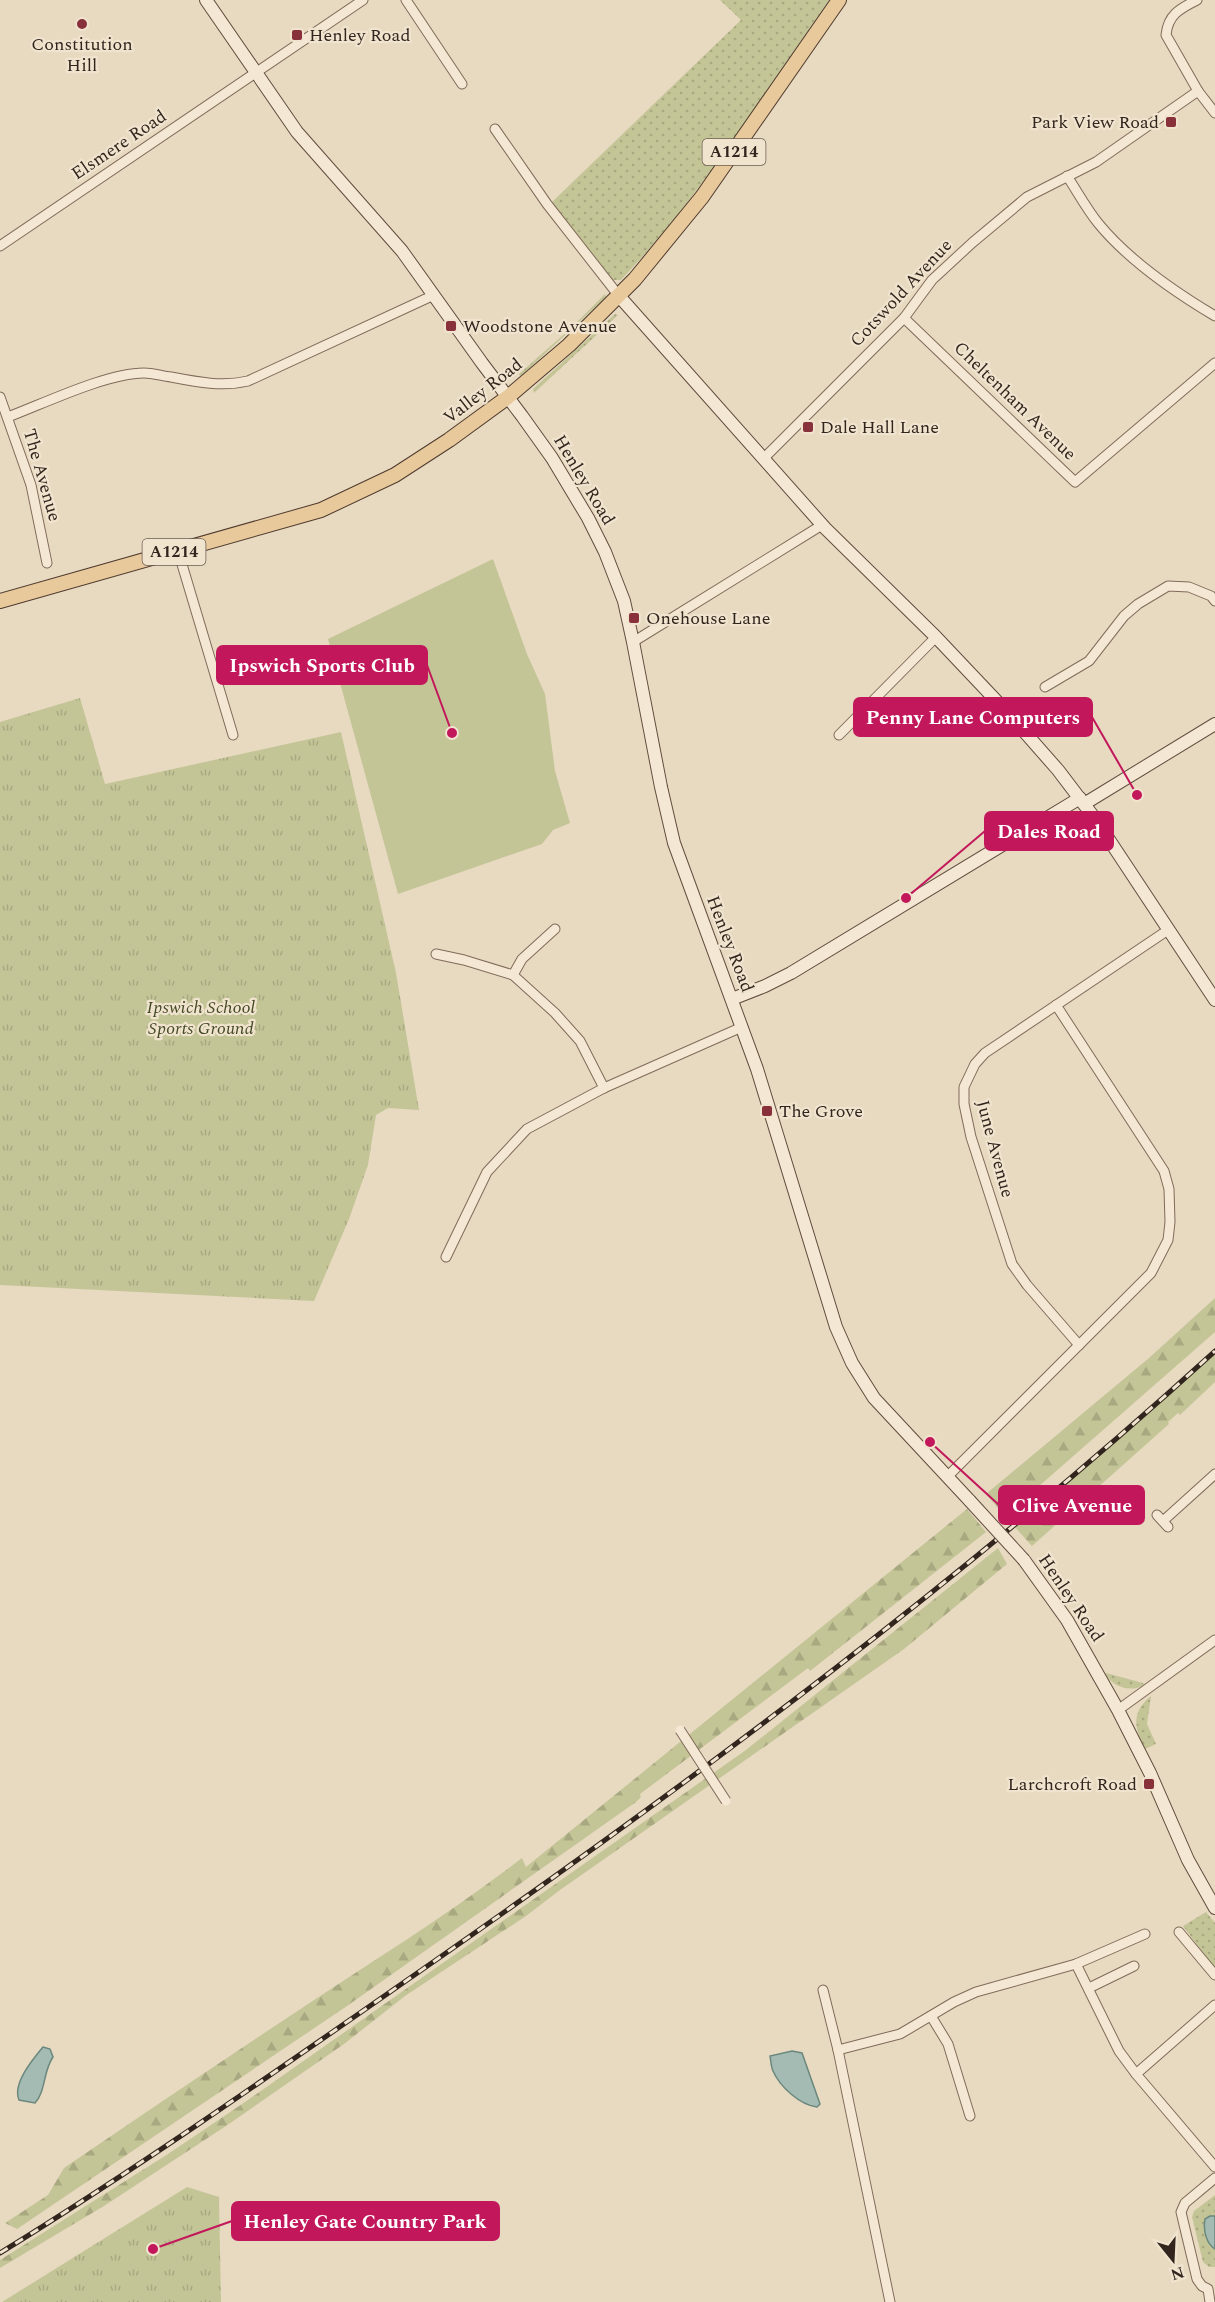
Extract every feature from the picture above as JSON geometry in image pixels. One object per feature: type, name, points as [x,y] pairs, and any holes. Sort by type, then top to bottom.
[{"type":"main road","name":"Valley Road","points":[[0,601],[321,510],[395,475],[508,398],[569,345],[619,296],[659,252],[702,197],[839,0]]},
{"type":"street","name":"Henley Road","points":[[206,0],[297,132],[386,231],[434,295],[552,458],[597,535],[618,583],[633,642],[674,843],[758,1069],[833,1317],[846,1350],[874,1398],[1024,1560],[1067,1620],[1118,1710],[1150,1773],[1188,1860],[1215,1908]]},
{"type":"street","points":[[256,72],[363,0]]},
{"type":"street","points":[[406,0],[462,84]]},
{"type":"street","points":[[1197,0],[1171,15],[1166,36],[1198,91],[1215,113]]},
{"type":"street","name":"Elsmere Road","points":[[0,246],[256,72]]},
{"type":"street","name":"Cotswold Avenue","points":[[764,458],[904,318],[932,280],[972,243],[1027,197],[1096,162],[1198,91]]},
{"type":"street","points":[[495,129],[542,197],[619,296],[822,525],[936,637],[1007,712],[1082,801],[1215,1000]]},
{"type":"street","points":[[1066,176],[1097,222],[1118,244],[1185,298],[1215,316]]},
{"type":"street","points":[[8,417],[129,374],[146,373],[206,384],[248,381],[434,295]]},
{"type":"street","name":"Cheltenham Avenue","points":[[904,318],[1075,482],[1215,363]]},
{"type":"street","name":"The Avenue","points":[[0,397],[31,484],[47,563]]},
{"type":"street","points":[[633,642],[822,525]]},
{"type":"street","points":[[178,551],[233,735]]},
{"type":"street","points":[[1045,687],[1089,661],[1124,615],[1168,586],[1189,587],[1214,596]]},
{"type":"street","points":[[839,735],[936,637]]},
{"type":"street","points":[[732,999],[791,973],[1215,724]]},
{"type":"street","points":[[513,975],[522,959],[555,929]]},
{"type":"street","name":"June Avenue","points":[[1079,1345],[1027,1285],[1012,1264],[971,1137],[964,1104],[964,1087],[968,1076],[985,1053],[1168,930]]},
{"type":"street","points":[[436,954],[513,975],[535,993],[580,1041],[604,1089]]},
{"type":"street","points":[[948,1476],[1151,1273],[1168,1240],[1171,1205],[1164,1171],[1056,1005]]},
{"type":"street","points":[[446,1257],[482,1181],[492,1166],[527,1129],[604,1089],[742,1027]]},
{"type":"street","points":[[1162,1521],[1215,1474]]},
{"type":"street","points":[[1118,1710],[1215,1640]]},
{"type":"street","points":[[680,1730],[726,1801]]},
{"type":"street","points":[[1179,1932],[1215,1975]]},
{"type":"street","points":[[838,2050],[900,2034],[954,2002],[976,1992],[1076,1964],[1145,1934]]},
{"type":"street","points":[[1076,1964],[1119,2051],[1215,2167]]},
{"type":"street","points":[[1089,1988],[1134,1966]]},
{"type":"street","points":[[823,1990],[838,2050],[890,2302]]},
{"type":"street","points":[[1136,2074],[1215,2005]]},
{"type":"street","points":[[931,2016],[948,2044],[970,2116]]},
{"type":"street","points":[[1210,2302],[1211,2288],[1202,2286],[1197,2279],[1181,2209],[1215,2178]]},
{"type":"green space","points":[[720,0],[829,0],[705,180],[621,280],[612,280],[552,202],[741,20]]},
{"type":"green space","points":[[605,294],[606,297],[521,376],[519,374],[570,329]]},
{"type":"green space","points":[[615,314],[618,315],[534,393],[533,389]]},
{"type":"green space","points":[[493,559],[527,654],[545,694],[555,771],[570,823],[553,830],[542,844],[398,894],[328,639]]},
{"type":"green space","name":"Ipswich School Sports Ground","points":[[80,698],[105,784],[341,732],[396,973],[419,1110],[388,1108],[376,1115],[368,1165],[349,1219],[314,1301],[0,1285],[0,722]]},
{"type":"green space","points":[[1215,1298],[1215,1332],[1005,1516],[986,1494],[1149,1358]]},
{"type":"green space","points":[[1215,1351],[1215,1382],[1032,1546],[1014,1526]]},
{"type":"green space","points":[[967,1509],[986,1532],[810,1671],[808,1668],[640,1794],[641,1797],[636,1802],[347,2006],[17,2229],[5,2223],[48,2195],[64,2168],[440,1917],[522,1858],[526,1867]]},
{"type":"green space","points":[[998,1548],[1007,1564],[904,1649],[526,1916],[405,1996],[344,2044],[226,2126],[104,2206],[0,2268],[0,2260],[168,2154],[245,2102],[746,1750]]},
{"type":"green space","points":[[1106,1673],[1144,1685],[1133,1688],[1122,1687],[1108,1679]]},
{"type":"green space","points":[[1151,1696],[1147,1724],[1156,1744],[1145,1749],[1138,1734],[1136,1721],[1140,1708]]},
{"type":"green space","points":[[1206,1912],[1215,1923],[1215,1969],[1183,1926]]},
{"type":"green space","points":[[187,2187],[219,2197],[221,2302],[2,2302]]},
{"type":"green space","points":[[1215,2195],[1215,2267],[1209,2267],[1203,2262],[1192,2217],[1194,2211]]},
{"type":"shaded area","points":[[43,2047],[50,2049],[53,2057],[39,2098],[35,2103],[19,2100],[18,2087],[21,2079]]},
{"type":"shaded area","points":[[792,2051],[802,2053],[820,2104],[817,2107],[804,2103],[791,2094],[780,2083],[773,2071],[770,2056]]},
{"type":"shaded area","points":[[1215,2216],[1215,2249],[1207,2240],[1204,2227],[1205,2219]]},
{"type":"railway","points":[[0,2253],[165,2146],[328,2035],[537,1889],[737,1743],[932,1592],[1028,1514],[1215,1351]]},
{"type":"place","name":"Constitution Hill","points":[[82,24]]},
{"type":"place","name":"Henley Road","points":[[297,35]]},
{"type":"place","name":"Park View Road","points":[[1171,122]]},
{"type":"place","name":"Woodstone Avenue","points":[[451,326]]},
{"type":"place","name":"Dale Hall Lane","points":[[808,427]]},
{"type":"place","name":"Onehouse Lane","points":[[634,618]]},
{"type":"place","name":"Ipswich Sports Club","points":[[452,733]]},
{"type":"place","name":"Penny Lane Computers","points":[[1137,795]]},
{"type":"place","name":"Dales Road","points":[[906,898]]},
{"type":"place","name":"The Grove","points":[[767,1111]]},
{"type":"place","name":"Clive Avenue","points":[[930,1442]]},
{"type":"place","name":"Larchcroft Road","points":[[1149,1784]]},
{"type":"place","name":"Henley Gate Country Park","points":[[153,2249]]}]
